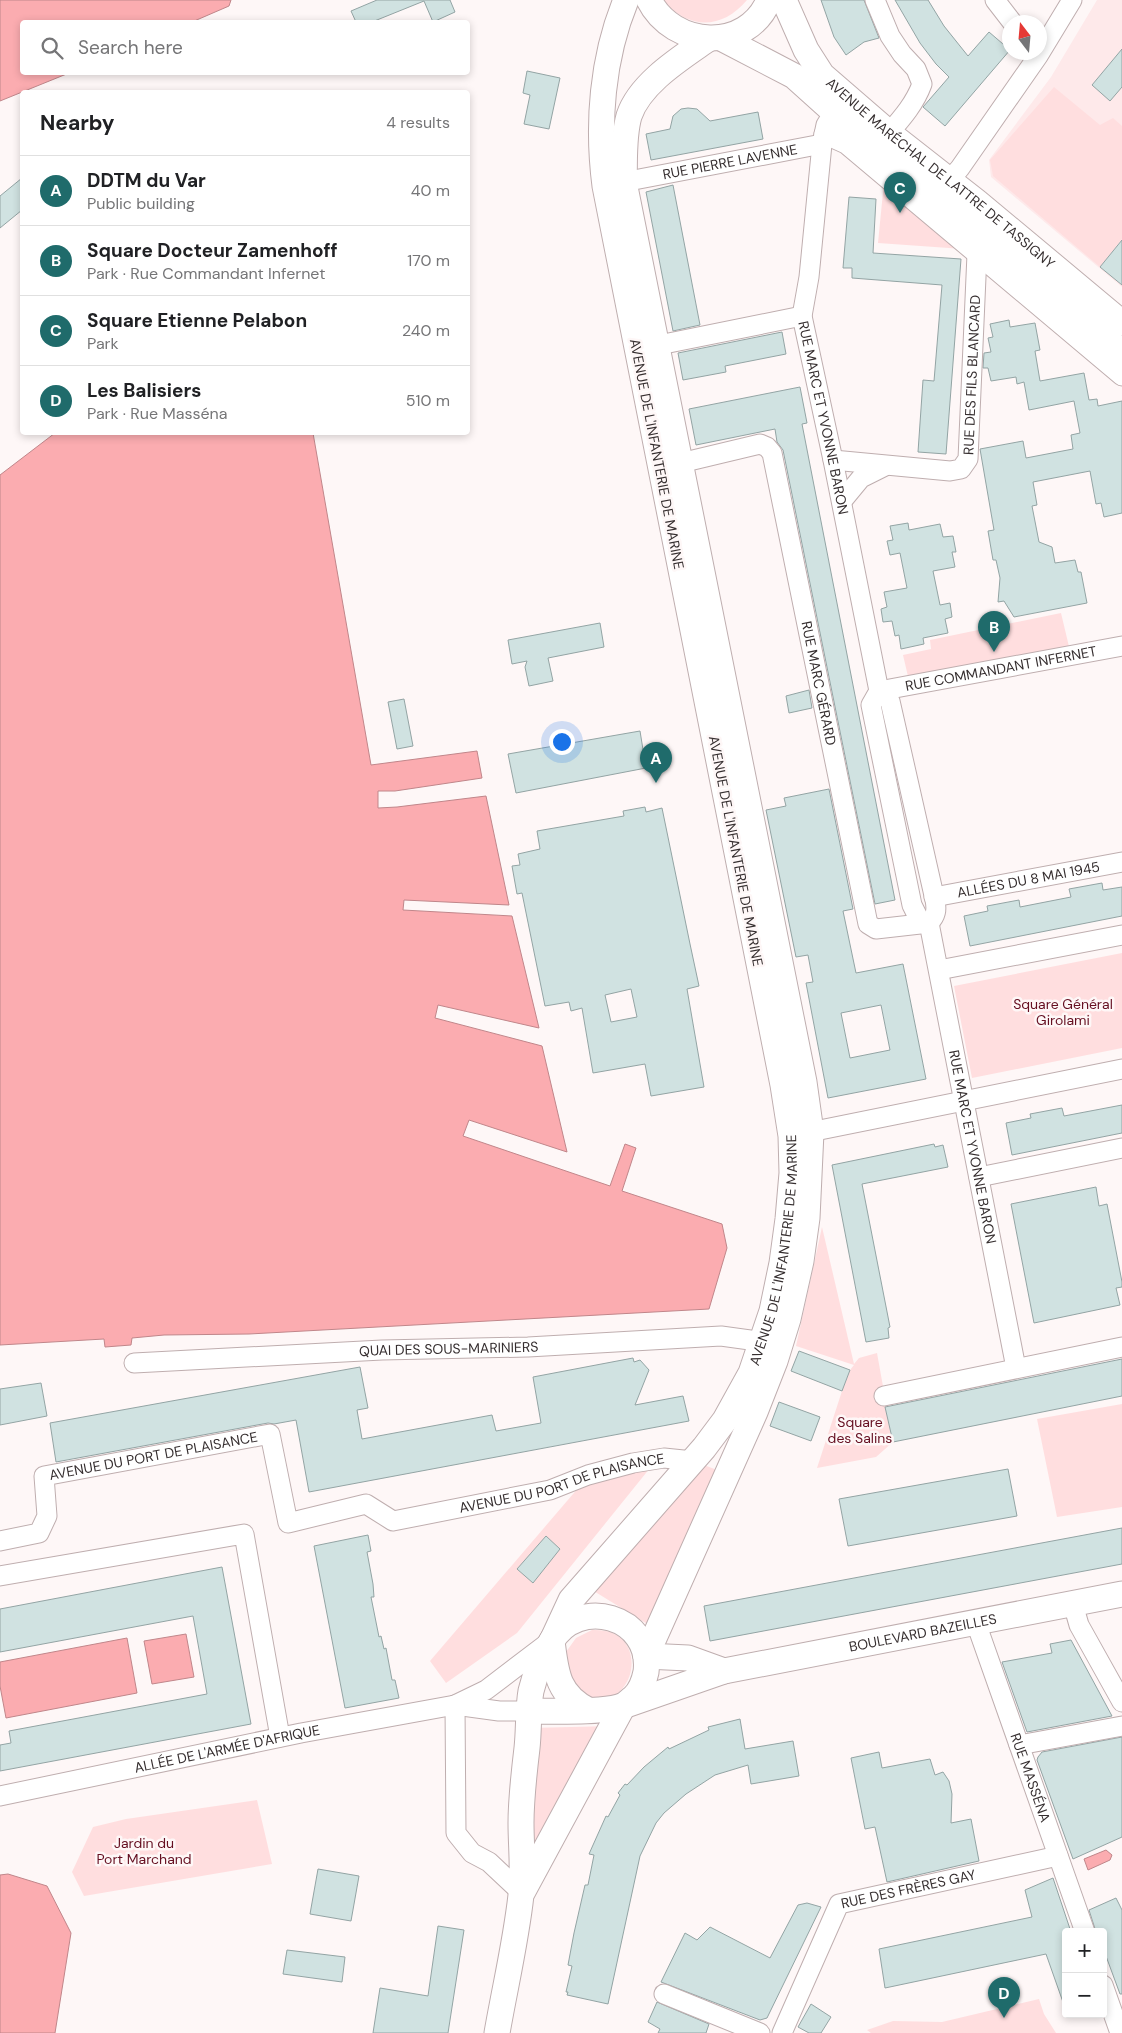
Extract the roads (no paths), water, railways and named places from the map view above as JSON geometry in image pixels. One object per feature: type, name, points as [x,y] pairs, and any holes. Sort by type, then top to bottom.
[{"type":"main road","name":"AVENUE DE L'INFANTERIE DE MARINE","points":[[614,184],[602,142],[602,100],[613,38],[626,0]]},
{"type":"main road","name":"AVENUE MARÉCHAL DE LATTRE DE TASSIGNY","points":[[649,0],[662,20],[686,34],[714,38],[794,76],[826,130],[904,170],[980,245],[1122,352]]},
{"type":"main road","name":"AVENUE DE L'INFANTERIE DE MARINE","points":[[646,1656],[755,1412],[775,1361],[788,1318],[801,1261],[807,1218],[801,1134],[802,1073],[681,463],[648,347],[613,236],[614,184],[630,116],[639,96],[664,71],[714,38],[740,31],[757,18],[769,0]]},
{"type":"main road","name":"AVENUE MARÉCHAL DE LATTRE DE TASSIGNY","points":[[784,0],[806,50],[822,76],[888,133],[1122,323]]},
{"type":"main road","name":"AVENUE DE L'INFANTERIE DE MARINE","points":[[522,1894],[521,1806],[531,1693],[535,1677],[572,1600],[693,1462],[724,1420],[751,1373],[772,1311],[782,1263],[792,1173],[801,1134]]},
{"type":"main road","name":"BOULEVARD BAZEILLES","points":[[623,1706],[724,1671],[1122,1594]]},
{"type":"main road","points":[[497,2033],[522,1894],[623,1706],[637,1695],[643,1686],[646,1656],[636,1634],[628,1626],[607,1617],[588,1616],[576,1620],[566,1626],[552,1640],[555,1665],[563,1687],[574,1702],[588,1710]]},
{"type":"main road","points":[[664,1617],[688,1658]]},
{"type":"main road","points":[[646,1656],[688,1658],[724,1671]]},
{"type":"main road","points":[[530,1711],[603,1710],[623,1706]]},
{"type":"street","points":[[875,0],[890,36],[902,54],[916,69],[922,84],[910,107],[888,133]]},
{"type":"street","points":[[995,0],[1007,15]]},
{"type":"street","points":[[1047,38],[1072,0]]},
{"type":"street","points":[[904,170],[949,181],[960,168],[1032,60]]},
{"type":"street","name":"RUE PIERRE LAVENNE","points":[[614,184],[826,130]]},
{"type":"street","points":[[826,130],[980,245],[1122,376]]},
{"type":"street","name":"RUE MARC ET YVONNE BARON","points":[[826,130],[809,278],[802,316],[842,502],[879,691],[890,701],[934,897],[935,917],[929,923]]},
{"type":"street","name":"RUE DES FILS BLANCARD","points":[[833,460],[950,471],[961,469],[968,459],[980,245]]},
{"type":"street","points":[[648,347],[802,316]]},
{"type":"street","name":"RUE MARC GÉRARD","points":[[681,463],[760,444],[767,447],[772,453],[868,924],[876,930],[929,923]]},
{"type":"street","points":[[842,502],[861,478],[886,466]]},
{"type":"street","name":"RUE COMMANDANT INFERNET","points":[[879,691],[1122,646]]},
{"type":"street","name":"RUE MARC ET YVONNE BARON","points":[[879,691],[871,704],[912,905],[919,919],[929,923]]},
{"type":"street","name":"ALLÉES DU 8 MAI 1945","points":[[934,897],[1122,862]]},
{"type":"street","name":"RUE MARC ET YVONNE BARON","points":[[929,923],[1016,1368]]},
{"type":"street","points":[[939,970],[1122,935]]},
{"type":"street","points":[[801,1134],[1122,1069]]},
{"type":"street","points":[[979,1177],[1122,1148]]},
{"type":"street","name":"QUAI DES SOUS-MARINIERS","points":[[134,1363],[382,1350],[541,1346],[721,1336],[750,1340],[762,1345]]},
{"type":"street","points":[[884,1396],[1122,1347]]},
{"type":"street","name":"AVENUE DU PORT DE PLAISANCE","points":[[0,1541],[39,1533],[47,1516],[44,1476],[270,1434],[288,1523],[366,1504],[393,1521],[550,1490],[588,1475],[633,1462],[664,1458],[693,1462]]},
{"type":"street","points":[[0,1576],[244,1534],[280,1737]]},
{"type":"street","points":[[1073,1604],[1079,1625],[1122,1702]]},
{"type":"street","name":"RUE MASSÉNA","points":[[976,1623],[1084,1928]]},
{"type":"street","name":"ALLÉE DE L'ARMÉE D'AFRIQUE","points":[[0,1796],[280,1737],[455,1705],[486,1690],[552,1640]]},
{"type":"street","points":[[455,1705],[456,1833],[472,1853],[489,1862],[522,1894]]},
{"type":"street","name":"ALLÉE DE L'ARMÉE D'AFRIQUE","points":[[455,1705],[499,1711],[530,1711]]},
{"type":"street","points":[[1019,1745],[1122,1726]]},
{"type":"street","name":"RUE DES FRÈRES GAY","points":[[782,2033],[840,1904],[1058,1856]]},
{"type":"street","points":[[664,1994],[760,2033]]},
{"type":"street","points":[[1107,1996],[1120,2033]]},
{"type":"place","name":"Square Etienne Pelabon","points":[[900,213]]},
{"type":"place","name":"Square Docteur Zamenhoff","points":[[994,652]]},
{"type":"place","name":"DDTM du Var","points":[[656,783]]},
{"type":"place","name":"Les Balisiers","points":[[1004,2018]]},
{"type":"park label","name":"Square Général Girolami","points":[[1063,1012]]},
{"type":"park label","name":"Square des Salins","points":[[860,1430]]},
{"type":"park label","name":"Jardin du Port Marchand","points":[[144,1852]]}]
